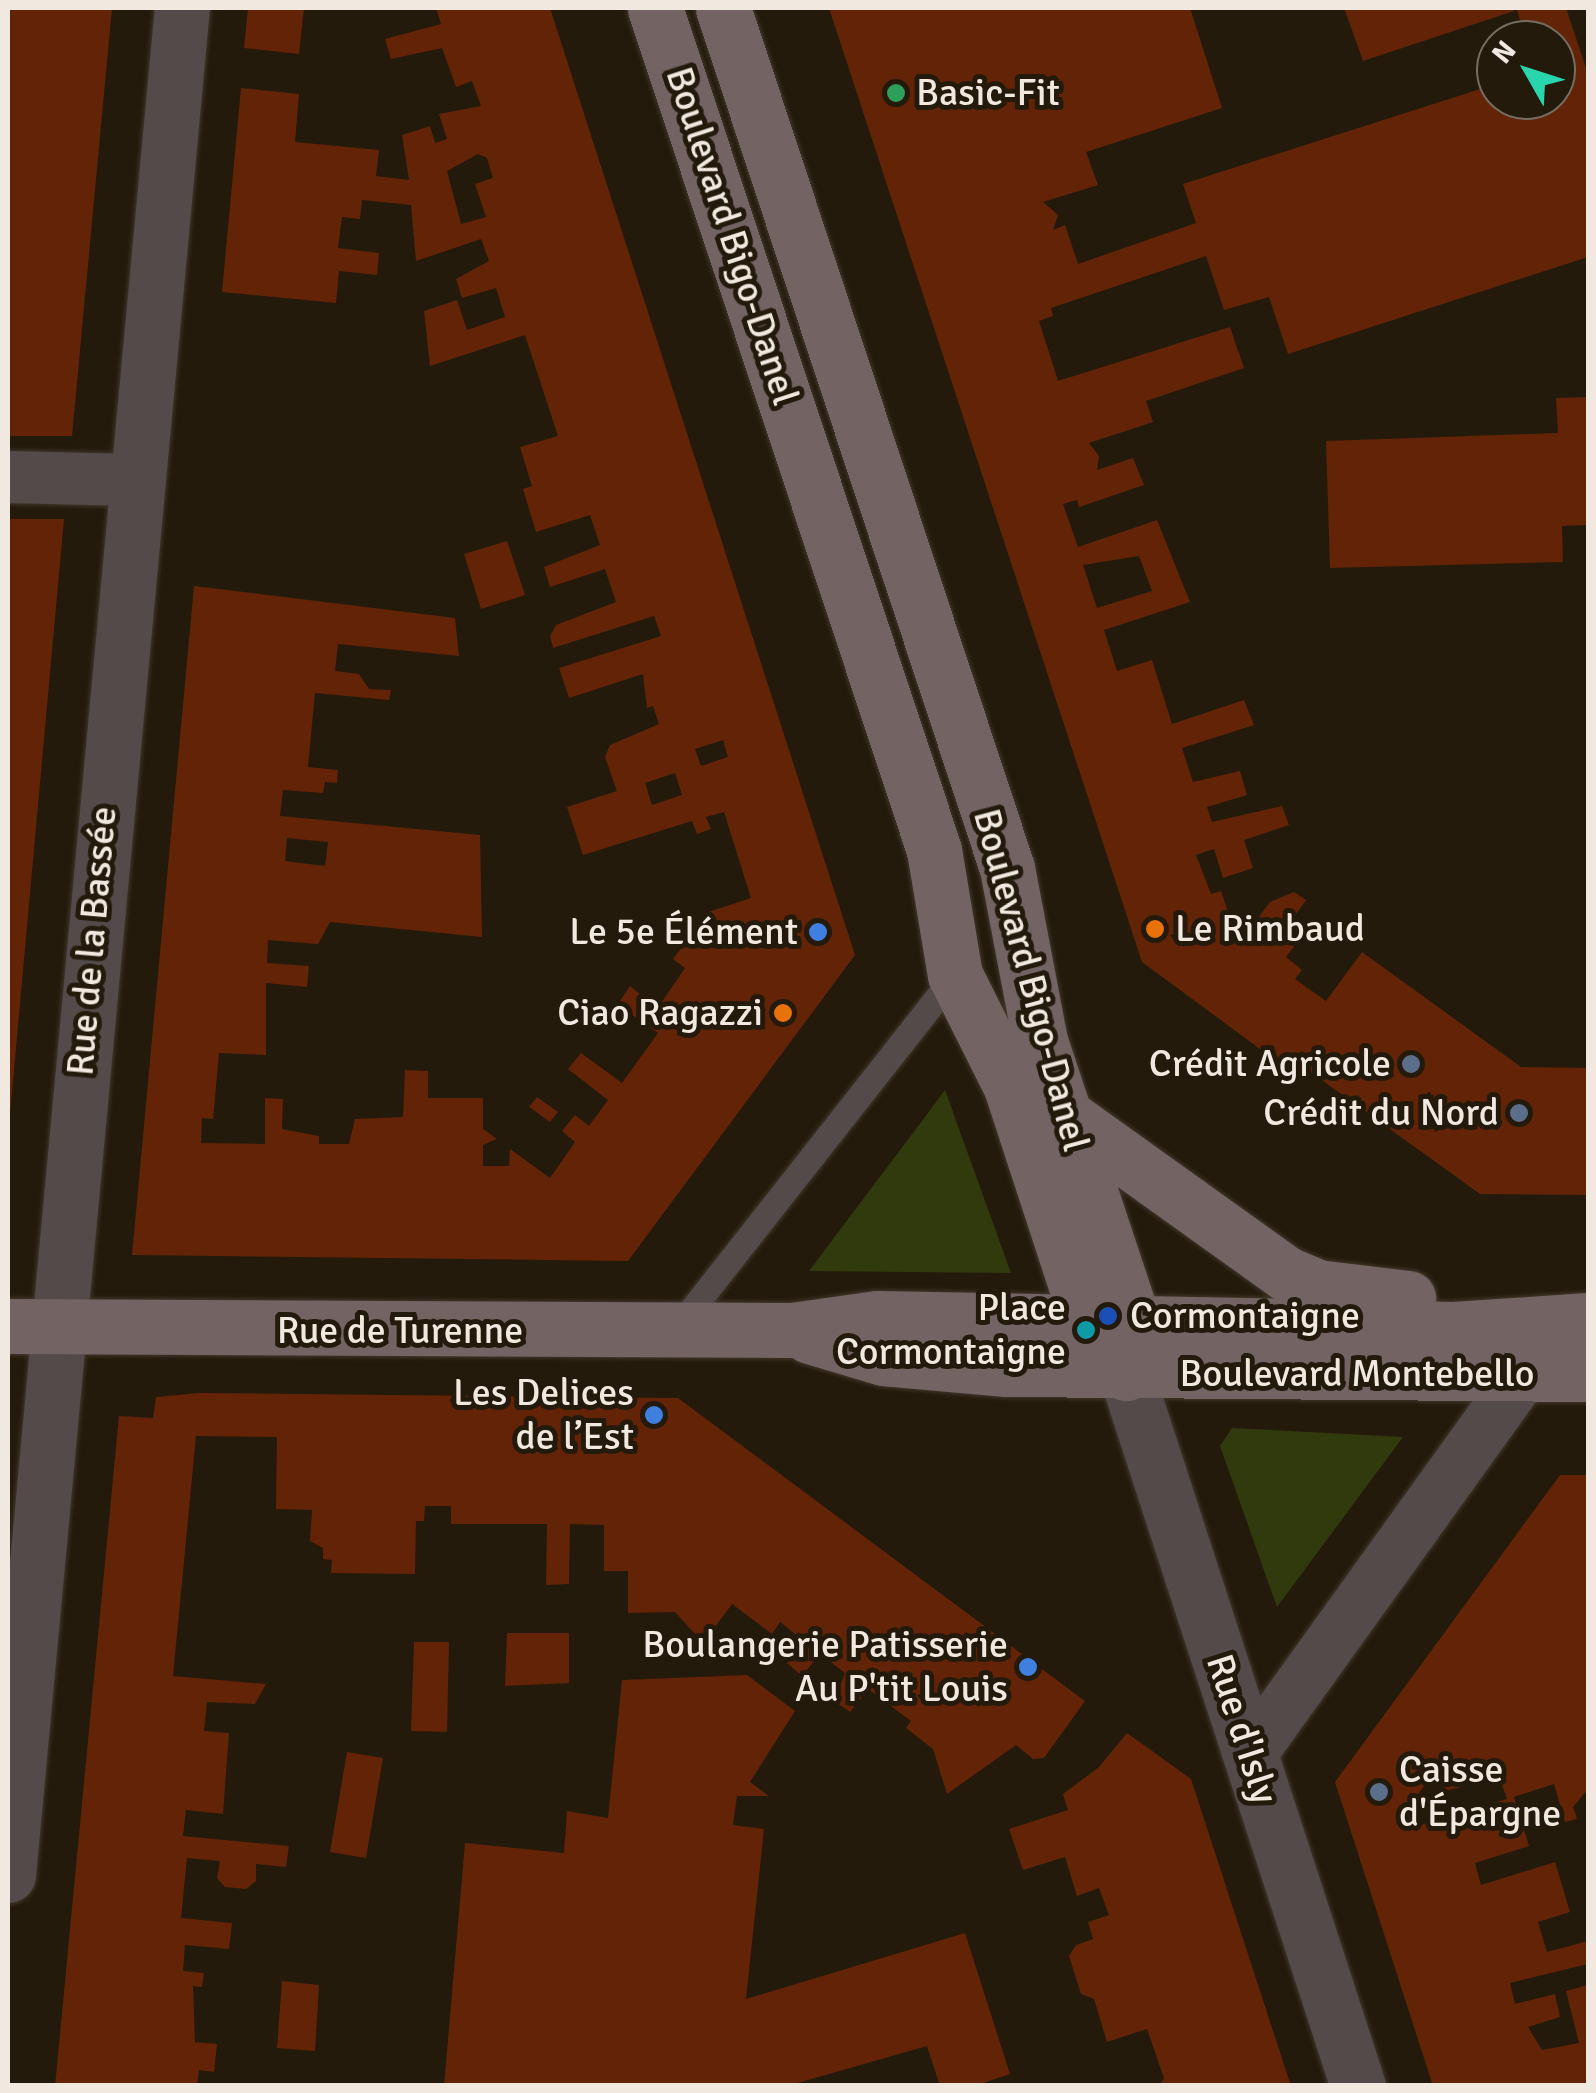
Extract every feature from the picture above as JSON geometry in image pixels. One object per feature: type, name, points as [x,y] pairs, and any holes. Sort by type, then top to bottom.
[{"type":"main road","name":"Boulevard Bigo-Danel","points":[[655,8],[934,850],[956,975],[1011,1087],[1117,1342]]},
{"type":"main road","name":"Boulevard Bigo-Danel","points":[[723,8],[1007,868],[1030,999],[1117,1342]]},
{"type":"main road","points":[[1060,1110],[1255,1257],[1318,1287],[1501,1306],[1579,1320]]},
{"type":"main road","name":"Boulevard Montebello","points":[[1117,1342],[1579,1320]]},
{"type":"main road","name":"Rue de Turenne","points":[[32,1327],[792,1330],[912,1362],[1117,1342]]},
{"type":"main road","name":"Boulevard Montebello","points":[[1117,1342],[1524,1374],[1588,1374]]},
{"type":"street","name":"Rue de la Bassée","points":[[8,1875],[32,1327],[133,480],[182,8]]},
{"type":"street","points":[[8,477],[133,480]]},
{"type":"street","name":"Rue d'Isly","points":[[1117,1342],[1358,2086]]},
{"type":"street","points":[[1250,1755],[1524,1374]]},
{"type":"lane","points":[[675,1330],[956,975]]},
{"type":"green space","points":[[945,1090],[1011,1273],[809,1271],[928,1113]]},
{"type":"green space","points":[[1232,1428],[1403,1437],[1277,1607],[1220,1446]]},
{"type":"building","points":[[8,8],[112,8],[72,436],[8,436]]},
{"type":"building","points":[[248,8],[304,8],[299,54],[244,48]]},
{"type":"building","points":[[436,8],[550,8],[855,955],[628,1261],[132,1255],[194,586],[455,618],[459,656],[338,644],[335,671],[359,674],[369,689],[391,690],[389,700],[315,693],[308,767],[338,770],[337,783],[325,782],[323,793],[283,790],[280,816],[480,835],[482,937],[330,922],[318,944],[268,940],[267,963],[309,966],[307,987],[266,983],[266,1055],[219,1053],[213,1119],[202,1118],[201,1143],[265,1144],[265,1098],[283,1099],[282,1129],[319,1136],[319,1144],[349,1144],[355,1119],[403,1117],[405,1070],[428,1071],[428,1098],[483,1098],[483,1129],[497,1139],[483,1145],[483,1166],[509,1166],[510,1149],[550,1178],[575,1142],[562,1131],[575,1115],[589,1126],[608,1100],[568,1069],[581,1053],[622,1083],[658,1033],[646,1025],[685,968],[673,959],[700,924],[718,937],[724,928],[705,913],[751,898],[724,812],[706,817],[711,829],[697,834],[692,821],[583,855],[567,807],[617,791],[605,757],[610,745],[659,724],[653,706],[647,708],[643,674],[569,698],[559,668],[661,636],[654,616],[553,648],[550,636],[556,625],[616,602],[605,569],[550,587],[544,567],[600,545],[590,515],[536,532],[523,489],[532,486],[520,447],[558,436],[525,335],[430,366],[424,311],[457,300],[467,330],[505,317],[496,288],[462,298],[456,279],[489,261],[481,239],[416,261],[411,205],[362,200],[360,219],[342,217],[338,248],[379,253],[377,275],[339,271],[336,303],[222,292],[241,88],[299,94],[295,142],[379,150],[376,176],[409,180],[402,135],[430,126],[435,143],[447,139],[439,114],[481,106],[472,81],[456,87],[442,48],[391,59],[385,39],[441,24]],"holes":[[[478,154],[487,158],[493,178],[475,184],[486,217],[461,224],[447,171]],[[723,740],[728,757],[701,766],[695,749]],[[675,773],[682,795],[652,805],[645,783]],[[287,838],[328,842],[325,866],[285,861]]]},
{"type":"building","points":[[829,8],[1190,8],[1222,108],[1086,152],[1098,185],[1043,202],[1058,215],[1053,230],[1065,225],[1078,264],[1196,223],[1183,184],[1476,90],[1476,120],[1576,120],[1576,38],[1588,74],[1588,257],[1288,354],[1269,297],[1224,310],[1206,256],[1051,308],[1053,316],[1039,321],[1058,381],[1230,327],[1244,368],[1146,401],[1153,422],[1089,443],[1099,456],[1097,470],[1133,458],[1144,485],[1079,507],[1077,500],[1063,504],[1078,547],[1157,520],[1190,602],[1104,630],[1117,671],[1152,660],[1172,724],[1244,700],[1254,725],[1182,748],[1193,782],[1240,771],[1247,795],[1207,807],[1212,822],[1282,806],[1289,825],[1244,840],[1253,868],[1223,878],[1214,849],[1196,855],[1211,894],[1221,891],[1228,912],[1220,923],[1242,940],[1270,902],[1294,892],[1306,900],[1284,931],[1298,941],[1286,957],[1302,970],[1295,979],[1326,1001],[1362,952],[1521,1067],[1588,1068],[1588,1195],[1480,1194],[1287,1055],[1279,1063],[1142,962]],"holes":[[[1139,556],[1152,591],[1097,608],[1083,565]]]},
{"type":"building","points":[[1344,8],[1514,11],[1476,20],[1476,24],[1363,61]]},
{"type":"building","points":[[1566,8],[1570,20],[1520,20],[1517,10]]},
{"type":"building","points":[[1588,397],[1588,525],[1562,526],[1563,562],[1330,568],[1326,441],[1558,433],[1556,398]]},
{"type":"building","points":[[8,519],[64,519],[10,1114],[8,1114]]},
{"type":"building","points":[[507,541],[525,595],[481,609],[464,554]]},
{"type":"building","points":[[630,986],[651,1003],[639,1020],[618,1004]]},
{"type":"building","points":[[537,1097],[558,1112],[550,1122],[529,1107]]},
{"type":"building","points":[[199,1393],[678,1398],[1085,1701],[1044,1758],[1033,1759],[1016,1745],[947,1794],[933,1749],[906,1728],[911,1721],[868,1689],[850,1712],[834,1701],[845,1673],[820,1654],[802,1676],[787,1663],[804,1641],[780,1622],[772,1634],[732,1604],[703,1643],[675,1612],[628,1613],[628,1571],[604,1571],[604,1525],[570,1524],[569,1584],[546,1585],[547,1524],[451,1524],[451,1506],[425,1506],[424,1521],[416,1521],[415,1574],[331,1573],[332,1560],[323,1559],[323,1548],[310,1541],[312,1510],[276,1509],[277,1437],[196,1436],[173,1676],[266,1684],[255,1704],[207,1702],[204,1731],[229,1733],[223,1814],[186,1810],[183,1836],[289,1846],[286,1867],[256,1864],[256,1881],[246,1889],[225,1887],[217,1878],[220,1861],[187,1858],[181,1918],[232,1923],[229,1949],[185,1945],[183,1971],[204,1973],[202,1987],[193,1986],[195,2042],[217,2044],[214,2072],[199,2070],[197,2086],[55,2086],[119,1416],[153,1418],[156,1397]]},
{"type":"building","points":[[1560,1475],[1588,1475],[1588,1789],[1573,1807],[1577,1819],[1565,1822],[1554,1784],[1514,1797],[1529,1846],[1475,1863],[1481,1885],[1555,1862],[1570,1912],[1538,1922],[1547,1952],[1588,1941],[1588,1964],[1510,1983],[1515,2004],[1555,1994],[1560,2017],[1528,2027],[1542,2050],[1579,2043],[1566,1991],[1588,1985],[1588,2086],[1433,2086],[1335,1782]],"holes":[[[1499,1776],[1507,1799],[1420,1825],[1413,1801],[1430,1778],[1446,1791]]]},
{"type":"building","points":[[507,1633],[569,1633],[569,1683],[505,1686]]},
{"type":"building","points":[[414,1642],[449,1642],[447,1732],[411,1731]]},
{"type":"building","points":[[747,1675],[795,1711],[750,1782],[769,1796],[737,1796],[733,1825],[764,1829],[746,1999],[965,1933],[1010,2074],[974,2086],[940,2086],[927,2046],[787,2086],[444,2086],[465,1843],[564,1853],[567,1811],[608,1818],[622,1680]]},
{"type":"building","points":[[1127,1733],[1191,1779],[1291,2086],[1159,2086],[1164,2078],[1147,2029],[1107,2042],[1094,1999],[1081,1994],[1069,1956],[1076,1945],[1093,1939],[1088,1922],[1109,1915],[1099,1888],[1077,1896],[1065,1857],[1023,1870],[1009,1829],[1068,1810],[1063,1794],[1099,1767]]},
{"type":"building","points":[[347,1752],[383,1758],[366,1858],[330,1852]]},
{"type":"building","points":[[282,1981],[319,1985],[315,2051],[277,2048]]},
{"type":"place","name":"Basic-Fit","points":[[896,93]]},
{"type":"place","name":"Le Rimbaud","points":[[1155,929]]},
{"type":"place","name":"Le 5e Élément","points":[[818,932]]},
{"type":"place","name":"Ciao Ragazzi","points":[[783,1013]]},
{"type":"place","name":"Crédit Agricole","points":[[1411,1064]]},
{"type":"place","name":"Crédit du Nord","points":[[1519,1113]]},
{"type":"place","name":"Cormontaigne","points":[[1108,1316]]},
{"type":"place","name":"Place Cormontaigne","points":[[1086,1330]]},
{"type":"place","name":"Les Delices de l’Est","points":[[654,1415]]},
{"type":"place","name":"Boulangerie Patisserie Au P'tit Louis","points":[[1028,1667]]},
{"type":"place","name":"Caisse d'Épargne","points":[[1379,1792]]}]
